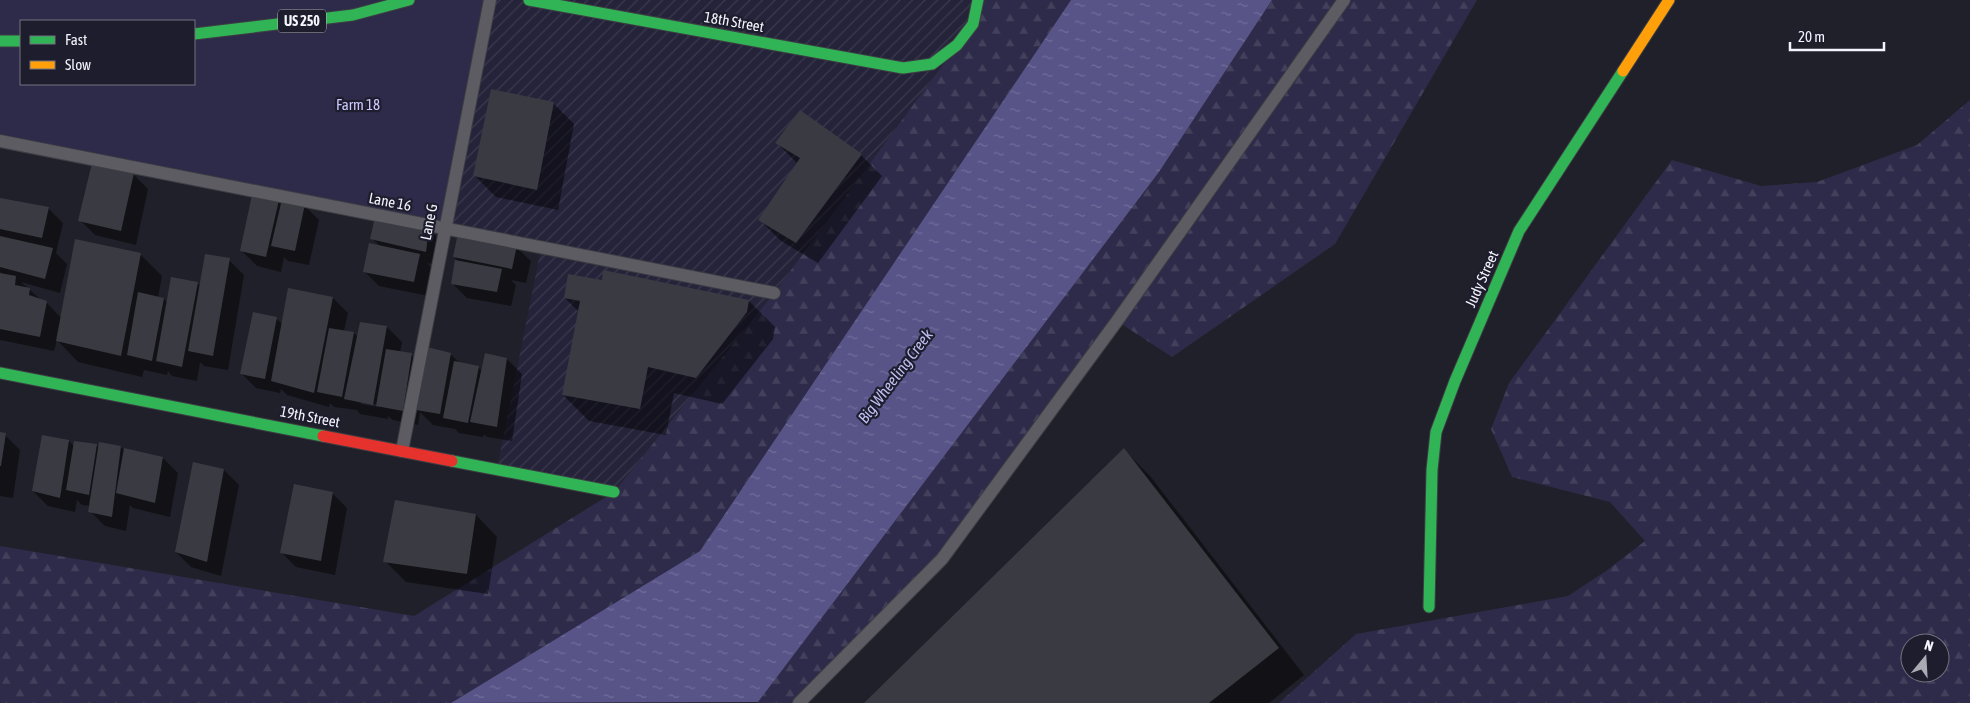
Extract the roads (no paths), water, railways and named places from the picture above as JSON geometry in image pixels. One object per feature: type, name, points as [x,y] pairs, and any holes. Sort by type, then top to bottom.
[{"type":"main road","name":"US 250","points":[[195,34],[353,15],[410,0]]},
{"type":"main road","name":"18th Street","points":[[529,0],[903,68],[932,64],[957,45],[973,24],[978,0]]},
{"type":"main road","name":"Judy Street","points":[[1428,607],[1432,470],[1436,432],[1455,381],[1519,231],[1668,0]]},
{"type":"main road","points":[[0,41],[20,41]]},
{"type":"main road","name":"19th Street","points":[[0,373],[614,492]]},
{"type":"lane","name":"Lane G","points":[[402,451],[490,0]]},
{"type":"lane","points":[[799,703],[942,559],[1117,321],[1344,0]]},
{"type":"lane","name":"Lane 16","points":[[0,141],[774,293]]},
{"type":"water","name":"Big Wheeling Creek","points":[[1071,0],[1272,0],[1159,172],[758,702],[451,703],[700,551]]},
{"type":"park label","name":"Farm 18","points":[[358,105]]}]
